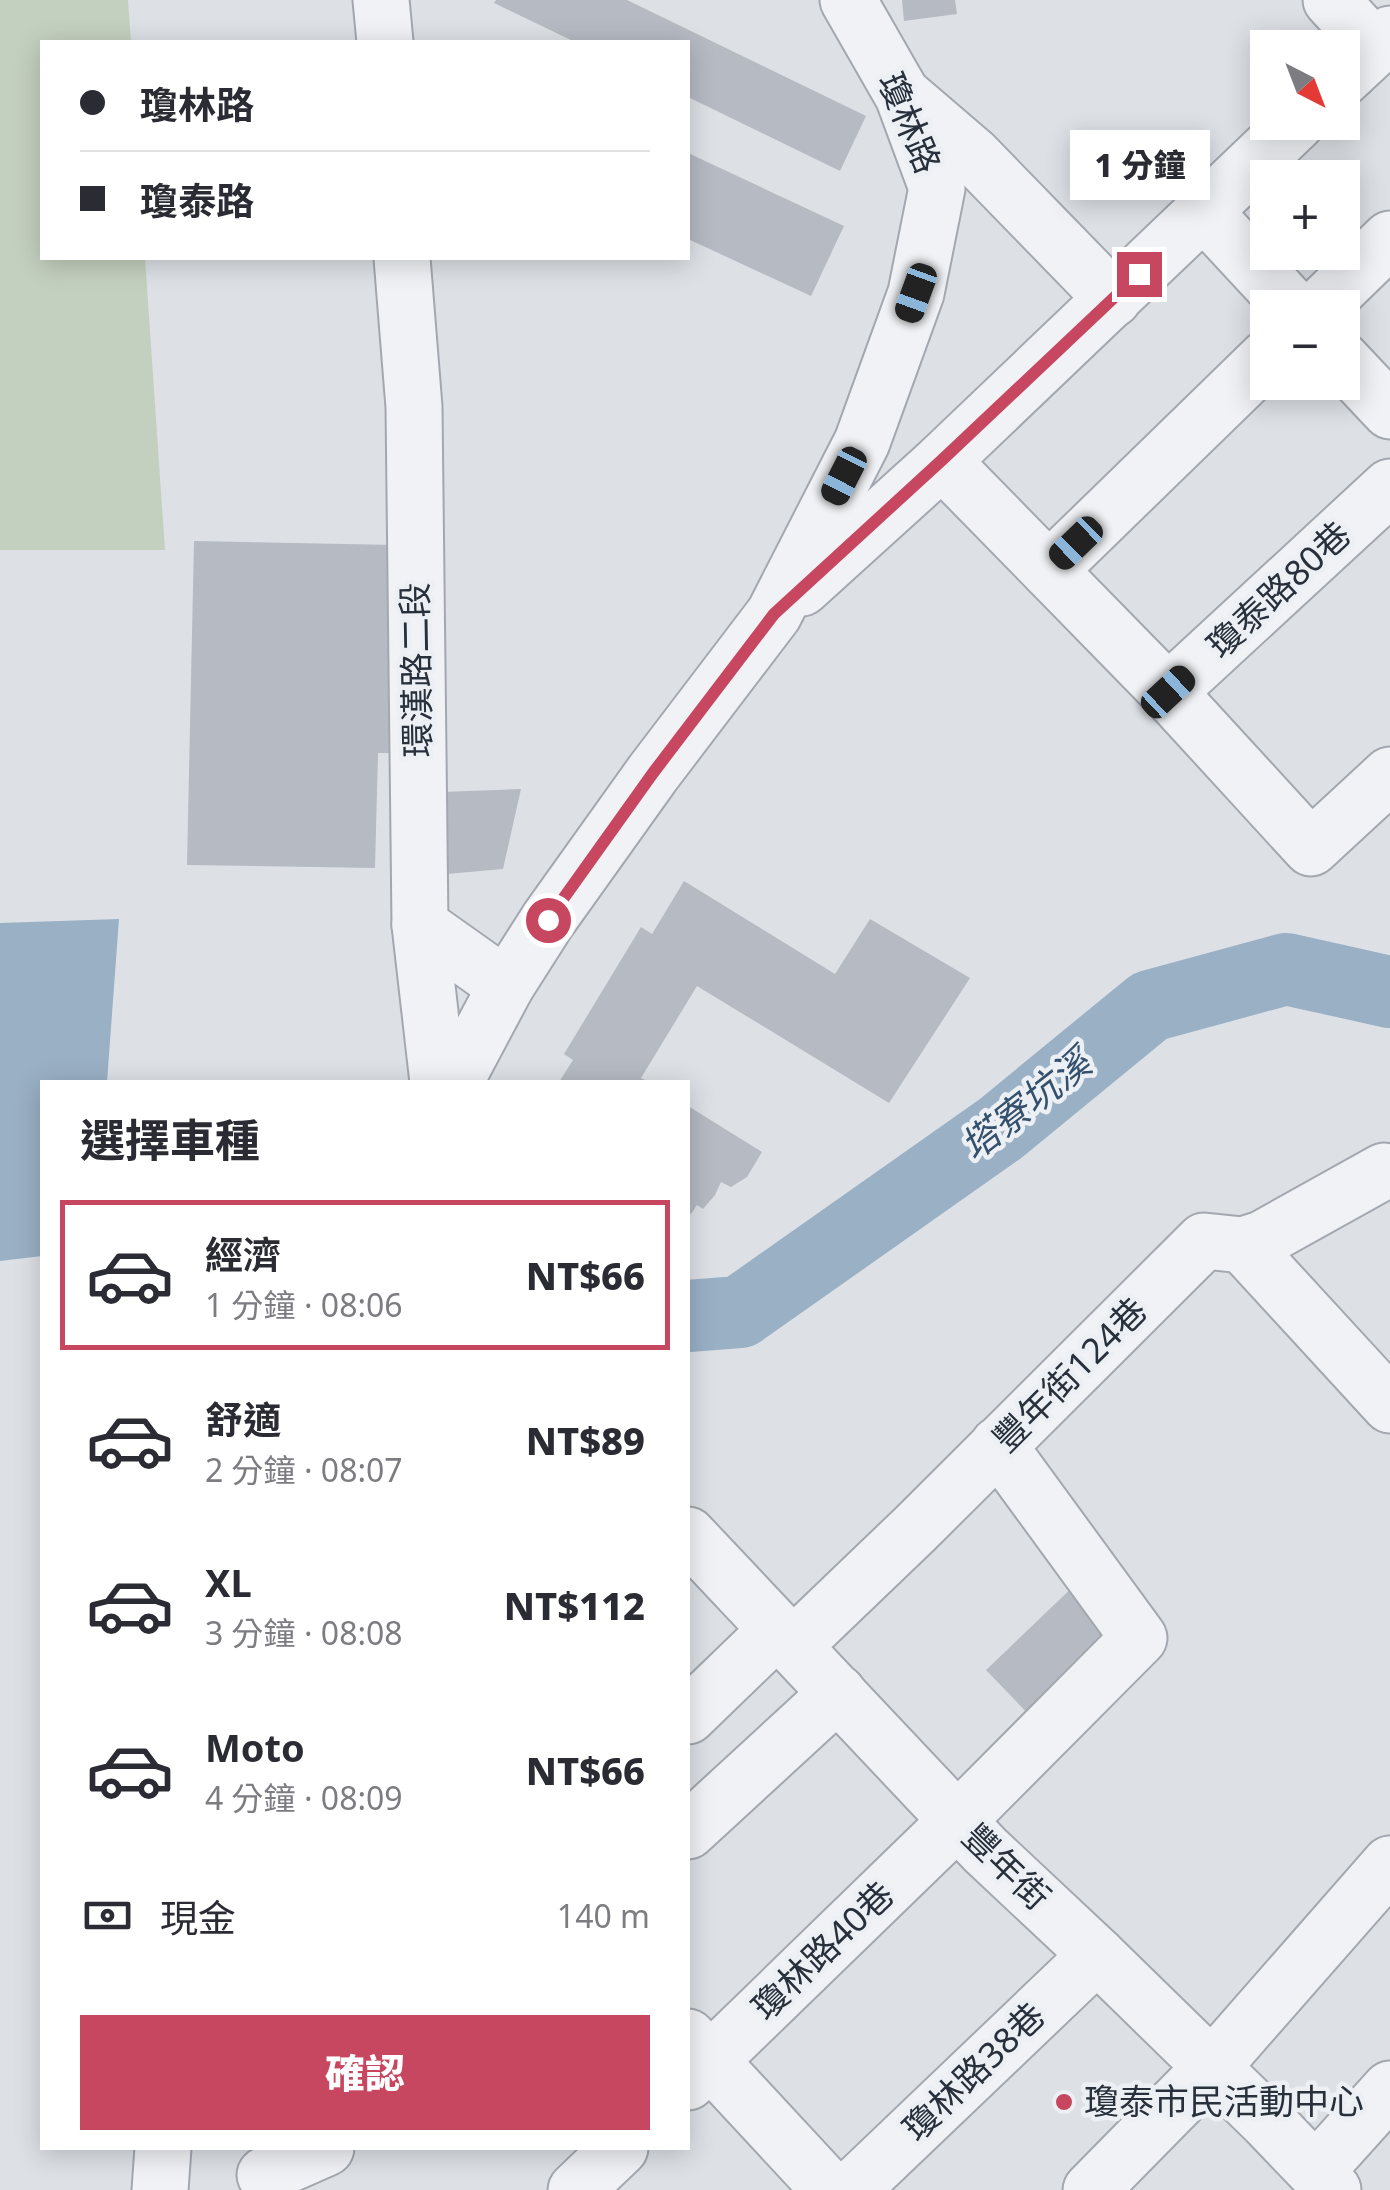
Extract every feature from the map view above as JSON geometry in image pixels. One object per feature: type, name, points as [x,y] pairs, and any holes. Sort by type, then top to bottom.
[{"type":"street","points":[[381,0],[384,40]]},
{"type":"street","name":"瓊林路","points":[[456,1080],[506,986],[548,920],[774,614],[862,442],[916,293],[936,188],[903,96],[848,0]]},
{"type":"street","points":[[1330,0],[1369,54]]},
{"type":"street","points":[[903,96],[974,156],[1113,300]]},
{"type":"street","points":[[774,614],[1113,300],[1278,140]]},
{"type":"street","points":[[1204,212],[1277,290]]},
{"type":"street","points":[[1337,290],[1390,239]]},
{"type":"street","name":"環漢路二段","points":[[402,260],[414,407],[420,925],[438,1080]]},
{"type":"street","points":[[1049,570],[1250,375]]},
{"type":"street","points":[[1360,379],[1390,410]]},
{"type":"street","points":[[942,460],[1168,692],[1311,848],[1390,775]]},
{"type":"street","name":"瓊泰路80巷","points":[[1168,692],[1390,487]]},
{"type":"street","points":[[420,925],[506,986]]},
{"type":"street","name":"豐年街124巷","points":[[690,1714],[785,1638],[998,1445],[1204,1241],[1242,1245],[1262,1239],[1384,1171]]},
{"type":"street","points":[[1242,1245],[1390,1406]]},
{"type":"street","name":"瓊林路40巷","points":[[695,2060],[958,1820],[1138,1638],[998,1445]]},
{"type":"street","name":"豐年街","points":[[690,1537],[986,1850],[1325,2180]]},
{"type":"street","points":[[690,1829],[838,1692]]},
{"type":"street","points":[[1091,2190],[1212,2067],[1390,1864]]},
{"type":"street","name":"瓊林路38巷","points":[[851,2190],[1097,1955]]},
{"type":"street","points":[[695,2060],[830,2190]]},
{"type":"street","points":[[1325,2180],[1390,2089]]},
{"type":"street","points":[[160,2190],[162,2150]]},
{"type":"street","points":[[265,2171],[321,2150]]},
{"type":"street","points":[[576,2190],[618,2150]]},
{"type":"green space","points":[[0,0],[128,0],[131,40],[40,40],[40,260],[145,260],[165,550],[0,550]]},
{"type":"water","points":[[119,919],[107,1080],[40,1080],[40,1256],[0,1261],[0,923]]},
{"type":"building","points":[[627,0],[866,116],[840,171],[690,98],[690,40],[571,40],[494,3]]},
{"type":"building","points":[[902,0],[955,0],[957,14],[904,21]]},
{"type":"building","points":[[690,154],[844,226],[811,296],[690,240]]},
{"type":"building","points":[[194,541],[396,545],[392,753],[378,753],[375,868],[187,865]]},
{"type":"building","points":[[521,789],[503,869],[447,874],[441,792]]},
{"type":"building","points":[[684,881],[835,974],[870,919],[970,978],[889,1103],[697,986],[641,1078],[645,1080],[560,1080],[573,1060],[564,1054],[641,927],[652,934]]},
{"type":"building","points":[[690,1107],[762,1152],[747,1177],[731,1187],[721,1182],[703,1209],[697,1205],[691,1214]]},
{"type":"building","points":[[1079,1581],[1132,1637],[1039,1725],[986,1670]]},
{"type":"waterway","name":"塔寮坑溪","points":[[690,1316],[740,1312],[1000,1129],[1150,1006],[1286,969],[1390,992]]},
{"type":"place","name":"瓊泰市民活動中心","points":[[1064,2102]]},
{"type":"route","points":[[548,920],[774,614],[1139,274]]}]
